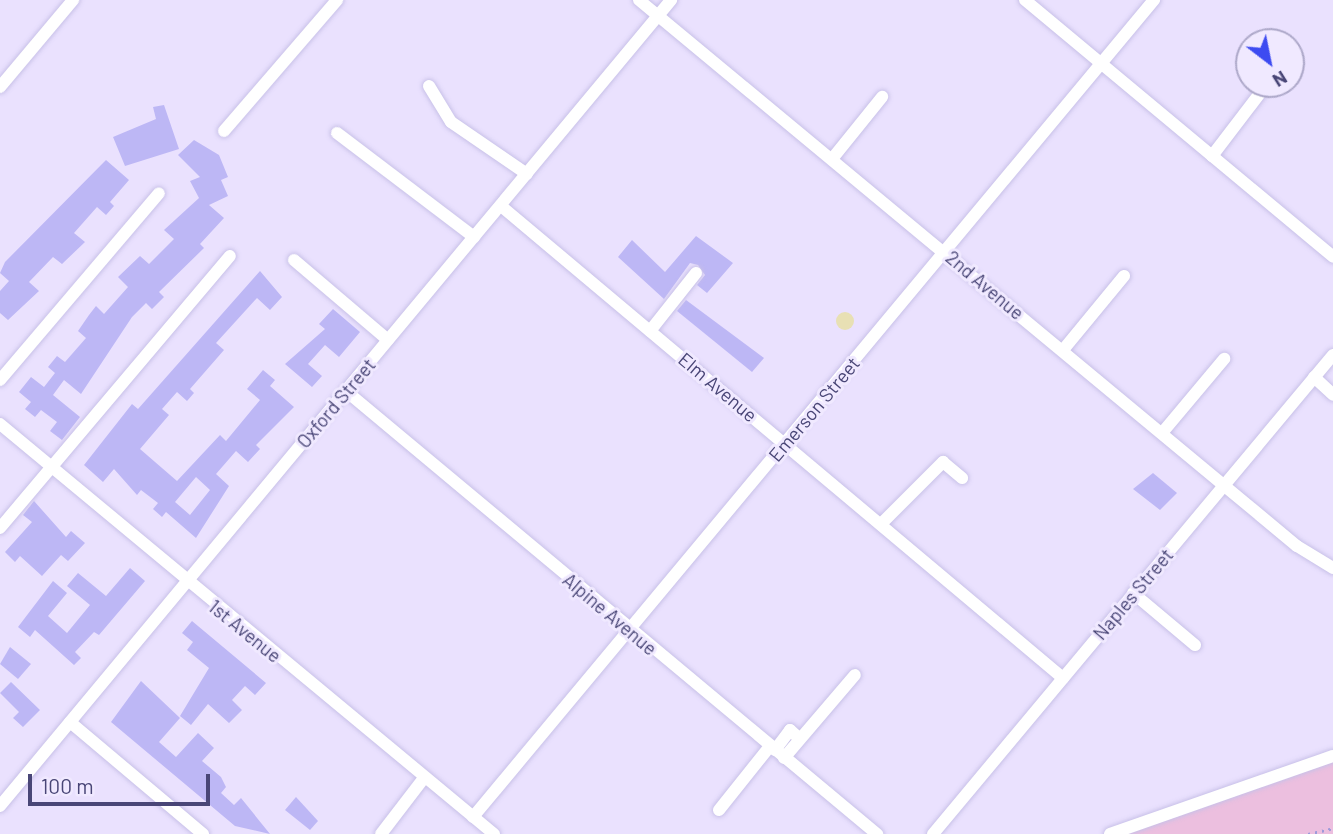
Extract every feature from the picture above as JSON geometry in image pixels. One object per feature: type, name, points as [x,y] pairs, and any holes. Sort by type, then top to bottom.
[{"type":"street","points":[[0,88],[73,0]]},
{"type":"street","points":[[224,131],[337,0]]},
{"type":"street","name":"2nd Avenue","points":[[639,0],[1225,485],[1333,568]]},
{"type":"street","name":"Oxford Street","points":[[0,806],[671,0]]},
{"type":"street","points":[[1025,0],[1333,257]]},
{"type":"street","name":"Emerson Street","points":[[473,817],[1154,0]]},
{"type":"street","points":[[429,86],[451,121],[527,174]]},
{"type":"street","points":[[832,159],[882,97]]},
{"type":"street","points":[[1212,156],[1256,98]]},
{"type":"street","points":[[337,132],[474,237]]},
{"type":"street","points":[[0,380],[159,193]]},
{"type":"street","name":"Elm Avenue","points":[[501,206],[1063,678]]},
{"type":"street","points":[[0,528],[230,256]]},
{"type":"street","points":[[294,260],[388,340]]},
{"type":"street","points":[[650,331],[696,273]]},
{"type":"street","points":[[1063,350],[1124,276]]},
{"type":"street","name":"Naples Street","points":[[933,834],[1333,355]]},
{"type":"street","points":[[1162,433],[1224,359]]},
{"type":"street","points":[[1314,377],[1333,395]]},
{"type":"street","name":"Alpine Avenue","points":[[346,391],[629,630],[877,834]]},
{"type":"street","points":[[0,443],[4,428]]},
{"type":"street","name":"1st Avenue","points":[[4,428],[186,583],[494,834]]},
{"type":"street","points":[[881,524],[943,462],[962,478]]},
{"type":"street","points":[[1133,593],[1195,645]]},
{"type":"street","points":[[719,810],[776,751],[800,739],[855,675]]},
{"type":"street","points":[[70,722],[203,834]]},
{"type":"street","points":[[1110,834],[1333,756]]},
{"type":"street","points":[[381,834],[424,778]]},
{"type":"path","points":[[1308,834],[1333,828]]},
{"type":"shaded area","points":[[845,312],[851,315],[854,321],[851,327],[845,330],[839,327],[836,321],[839,315]]},
{"type":"shaded area","points":[[1333,758],[1333,834],[1126,834]]},
{"type":"building","points":[[164,105],[179,149],[125,166],[113,137],[156,119],[153,107]]},
{"type":"building","points":[[194,140],[219,155],[228,177],[221,180],[228,196],[209,205],[224,218],[200,244],[204,248],[159,292],[164,297],[152,309],[146,303],[132,317],[81,394],[64,380],[53,395],[80,417],[62,440],[50,431],[57,422],[41,410],[35,417],[25,409],[31,402],[19,392],[31,377],[44,387],[55,373],[48,367],[57,356],[65,362],[86,338],[78,331],[96,306],[104,314],[128,287],[118,277],[140,256],[149,264],[174,239],[164,230],[199,198],[190,181],[200,177],[178,155]]},
{"type":"building","points":[[106,160],[129,180],[110,202],[114,206],[106,215],[97,207],[74,233],[85,242],[62,264],[53,257],[29,282],[39,291],[8,320],[0,313],[0,291],[9,281],[0,273],[5,262]]},
{"type":"building","points":[[696,236],[733,263],[707,293],[697,285],[705,275],[698,265],[690,263],[664,299],[618,257],[632,240],[665,272]]},
{"type":"building","points":[[260,271],[282,297],[270,310],[257,298],[216,343],[224,350],[190,389],[194,393],[187,401],[177,392],[162,409],[169,415],[140,449],[177,481],[220,435],[226,441],[260,400],[247,389],[263,370],[275,380],[270,386],[294,407],[256,445],[260,449],[248,462],[236,451],[216,474],[229,486],[196,538],[166,512],[162,517],[153,509],[158,503],[141,490],[137,495],[114,469],[103,482],[84,465],[132,404],[138,409]],"holes":[[[196,477],[210,490],[190,515],[175,502]]]},
{"type":"building","points":[[686,300],[764,358],[752,372],[677,311]]},
{"type":"building","points":[[333,309],[360,332],[339,357],[325,345],[308,364],[322,376],[312,387],[285,364],[325,329],[319,324]]},
{"type":"building","points":[[1153,473],[1177,493],[1160,510],[1133,489]]},
{"type":"building","points":[[34,501],[66,537],[71,531],[85,543],[68,561],[61,555],[42,576],[20,556],[15,562],[5,552],[32,522],[23,515]]},
{"type":"building","points":[[130,568],[145,581],[99,635],[94,632],[75,652],[81,658],[74,665],[35,630],[30,637],[18,627],[53,581],[67,593],[48,616],[67,633],[90,605],[67,586],[78,573],[106,596]]},
{"type":"building","points":[[192,621],[266,683],[255,695],[245,686],[232,700],[242,710],[229,723],[208,704],[191,725],[180,716],[209,668],[187,650],[193,642],[182,633]]},
{"type":"building","points":[[10,647],[31,664],[18,679],[0,664]]},
{"type":"building","points":[[141,681],[180,718],[159,742],[176,757],[198,733],[214,748],[202,761],[221,777],[226,787],[221,793],[234,805],[241,798],[270,834],[235,826],[111,722]]},
{"type":"building","points":[[11,682],[40,710],[23,727],[13,718],[19,712],[0,693]]},
{"type":"building","points":[[296,797],[318,821],[310,830],[285,810]]}]
